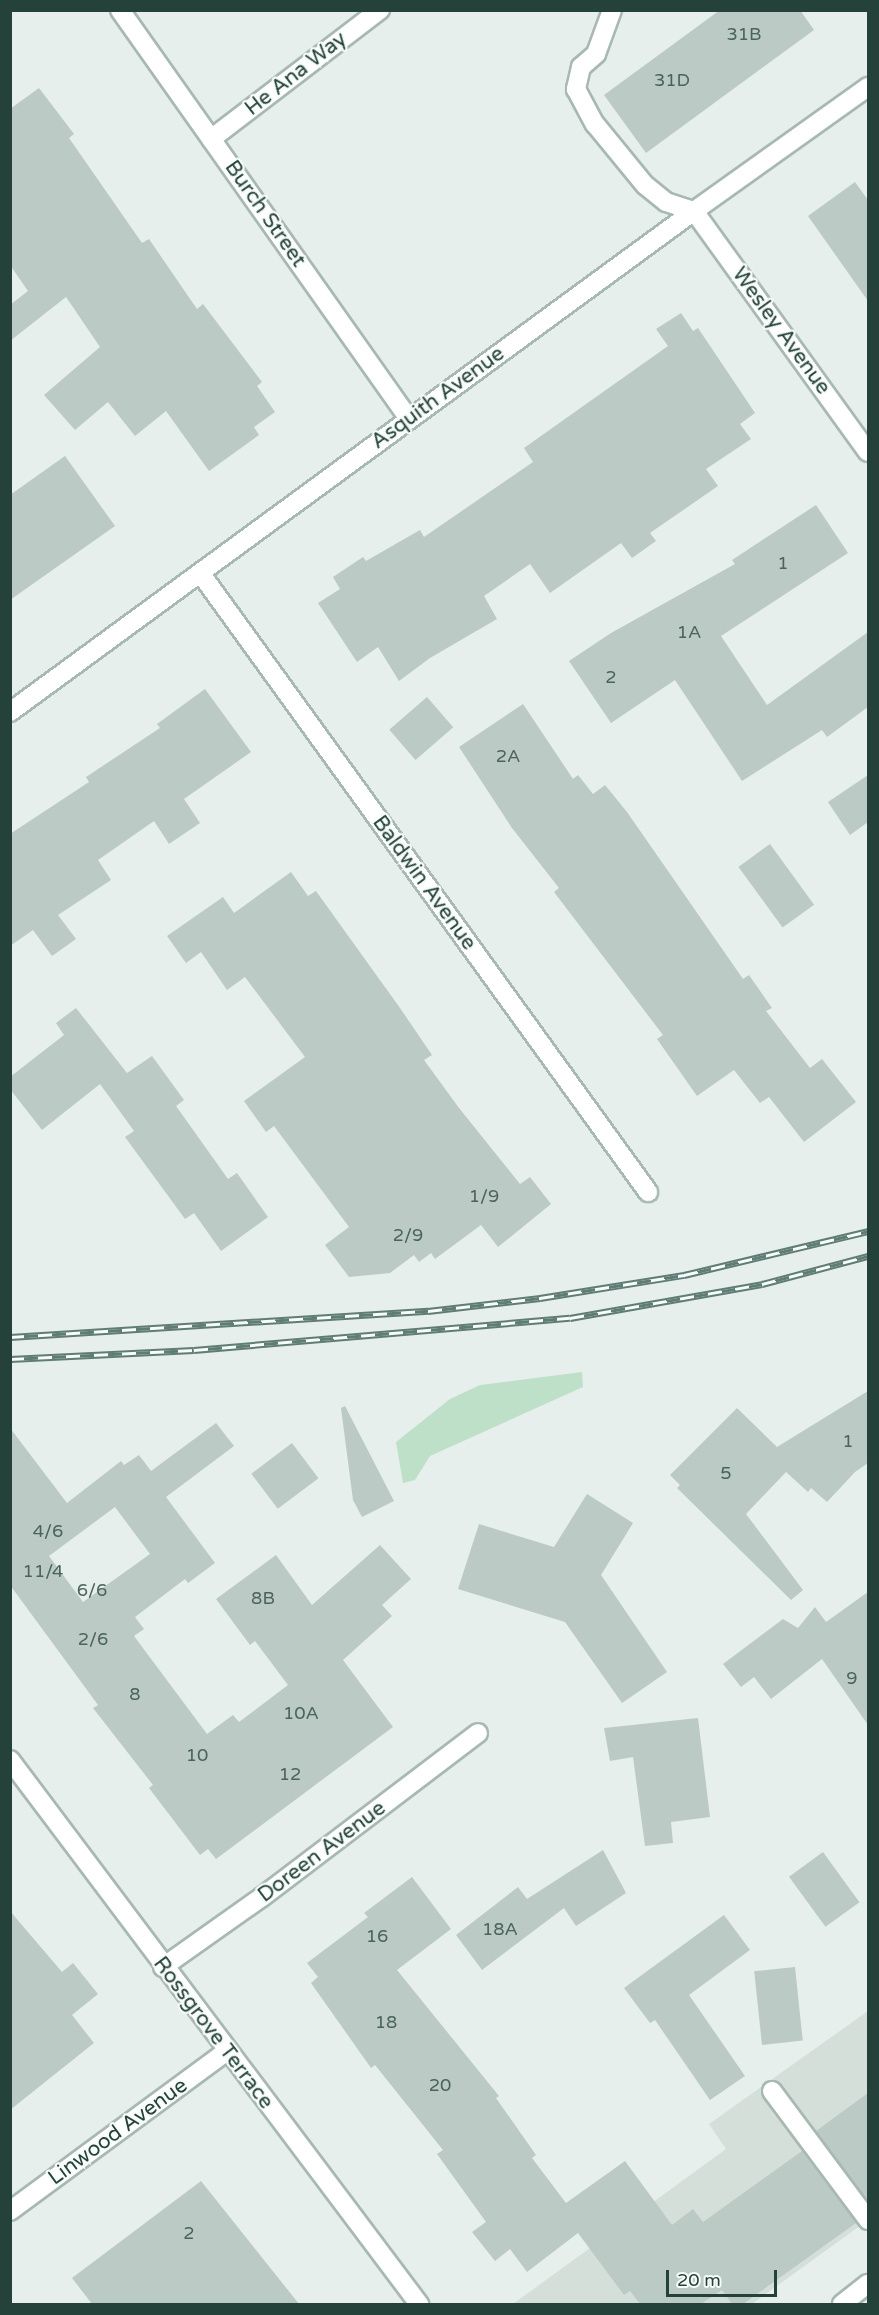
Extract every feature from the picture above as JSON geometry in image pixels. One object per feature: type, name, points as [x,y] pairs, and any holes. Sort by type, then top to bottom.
[{"type":"street","name":"Burch Street","points":[[120,10],[409,418]]},
{"type":"street","name":"He Ana Way","points":[[211,139],[380,10]]},
{"type":"street","points":[[612,10],[596,54],[581,67],[576,89],[595,124],[645,184],[666,202],[694,211]]},
{"type":"street","name":"Asquith Avenue","points":[[10,712],[201,574],[409,418],[868,87]]},
{"type":"street","name":"Wesley Avenue","points":[[694,211],[868,452]]},
{"type":"street","name":"Baldwin Avenue","points":[[201,574],[648,1192]]},
{"type":"street","name":"Doreen Avenue","points":[[163,1967],[282,1883],[478,1733]]},
{"type":"street","name":"Rossgrove Terrace","points":[[10,1760],[226,2052],[419,2304]]},
{"type":"street","name":"Linwood Avenue","points":[[10,2211],[226,2052]]},
{"type":"street","points":[[772,2091],[868,2220]]},
{"type":"street","points":[[842,2304],[868,2284]]},
{"type":"street","points":[[850,2304],[868,2293]]},
{"type":"shaded area","points":[[868,2011],[868,2220],[752,2304],[513,2304],[726,2149],[709,2124]]},
{"type":"green space","points":[[582,1372],[583,1387],[430,1456],[415,1480],[403,1483],[396,1442],[450,1399],[480,1385]]},
{"type":"building","points":[[720,10],[800,10],[814,30],[646,153],[604,95]]},
{"type":"building","points":[[39,88],[74,134],[69,138],[142,243],[149,239],[197,309],[203,304],[262,382],[257,386],[275,412],[254,427],[259,435],[209,471],[166,411],[135,436],[108,402],[75,430],[44,395],[100,347],[66,297],[10,341],[10,305],[28,291],[10,265],[10,109]]},
{"type":"building","points":[[855,182],[868,200],[868,301],[808,216]]},
{"type":"building","points":[[681,313],[693,331],[698,328],[755,413],[740,424],[751,439],[706,469],[718,486],[650,533],[656,541],[632,558],[621,543],[550,593],[530,564],[484,596],[497,619],[430,658],[399,681],[378,647],[357,662],[318,603],[340,589],[333,577],[363,557],[366,561],[420,530],[424,537],[533,462],[524,448],[668,346],[656,329]]},
{"type":"building","points":[[65,456],[115,526],[10,600],[10,495]]},
{"type":"building","points":[[816,505],[848,553],[721,636],[767,705],[868,632],[868,707],[827,737],[822,730],[742,781],[675,680],[611,723],[569,661],[611,633],[735,564],[732,560]]},
{"type":"building","points":[[205,689],[251,752],[184,799],[200,823],[169,844],[154,821],[98,860],[111,880],[58,915],[76,939],[52,956],[33,930],[10,946],[10,834],[89,782],[86,777],[160,728],[157,724]]},
{"type":"building","points":[[427,697],[453,727],[416,760],[389,730]]},
{"type":"building","points":[[523,704],[573,779],[578,775],[593,794],[605,785],[627,812],[743,979],[749,975],[772,1008],[766,1011],[810,1068],[822,1059],[856,1102],[804,1142],[769,1097],[760,1103],[734,1070],[697,1096],[657,1039],[663,1035],[554,892],[559,888],[512,828],[459,747]]},
{"type":"building","points":[[868,775],[868,822],[850,835],[828,802]]},
{"type":"building","points":[[770,844],[814,905],[783,928],[738,867]]},
{"type":"building","points":[[291,872],[308,896],[316,891],[400,1008],[432,1055],[424,1060],[459,1108],[520,1184],[530,1177],[551,1204],[498,1247],[481,1225],[435,1259],[431,1253],[419,1262],[414,1255],[390,1273],[349,1277],[325,1245],[349,1227],[274,1126],[266,1132],[244,1101],[305,1057],[245,977],[227,990],[201,952],[186,963],[167,936],[223,897],[234,913]]},
{"type":"building","points":[[76,1008],[127,1073],[152,1056],[184,1100],[176,1106],[228,1179],[237,1173],[268,1217],[221,1251],[194,1213],[185,1219],[125,1137],[134,1131],[100,1084],[42,1130],[10,1089],[10,1077],[64,1035],[56,1023]]},
{"type":"building","points":[[868,1391],[868,1463],[855,1472],[827,1502],[811,1488],[808,1492],[786,1472],[746,1514],[803,1590],[791,1600],[677,1488],[680,1485],[670,1475],[737,1408],[777,1447]]},
{"type":"building","points":[[345,1406],[394,1501],[362,1517],[353,1500],[341,1408]]},
{"type":"building","points":[[216,1423],[234,1446],[166,1497],[215,1563],[188,1583],[185,1579],[135,1617],[144,1629],[134,1636],[207,1734],[233,1715],[239,1722],[288,1685],[255,1641],[250,1645],[216,1599],[276,1555],[312,1605],[380,1545],[411,1579],[382,1605],[392,1616],[343,1660],[393,1727],[216,1859],[208,1849],[200,1855],[149,1788],[153,1785],[93,1708],[98,1705],[10,1585],[10,1428],[67,1503],[121,1461],[124,1465],[139,1455],[151,1471]],"holes":[[[115,1507],[150,1554],[83,1602],[49,1556]]]},
{"type":"building","points":[[292,1443],[318,1478],[278,1509],[251,1474]]},
{"type":"building","points":[[587,1494],[633,1523],[601,1575],[667,1672],[622,1703],[565,1622],[458,1589],[479,1524],[554,1547]]},
{"type":"building","points":[[868,1592],[868,1725],[822,1659],[771,1699],[754,1677],[741,1687],[723,1664],[783,1619],[798,1628],[815,1607],[826,1622]]},
{"type":"building","points":[[698,1718],[710,1817],[671,1822],[673,1843],[645,1846],[633,1757],[610,1761],[604,1728]]},
{"type":"building","points":[[603,1850],[626,1893],[576,1926],[564,1908],[482,1970],[456,1935],[518,1887],[527,1899]]},
{"type":"building","points":[[823,1852],[859,1902],[825,1927],[789,1877]]},
{"type":"building","points":[[412,1877],[451,1929],[397,1970],[499,2096],[496,2098],[536,2155],[532,2158],[566,2203],[625,2161],[672,2225],[693,2209],[703,2222],[802,2151],[856,2223],[743,2304],[732,2304],[722,2290],[701,2304],[640,2304],[630,2291],[624,2295],[578,2233],[527,2272],[510,2249],[495,2261],[472,2232],[486,2222],[437,2154],[443,2150],[375,2065],[371,2068],[311,1983],[318,1977],[307,1963],[368,1917],[364,1913]]},
{"type":"building","points":[[10,1911],[62,1972],[73,1963],[98,1994],[72,2015],[94,2043],[10,2110]]},
{"type":"building","points":[[724,1915],[750,1950],[689,1995],[745,2076],[710,2100],[655,2020],[650,2023],[624,1988]]},
{"type":"building","points":[[795,1967],[803,2041],[762,2045],[754,1971]]},
{"type":"building","points":[[868,2093],[868,2202],[816,2131]]},
{"type":"building","points":[[201,2181],[299,2304],[92,2304],[72,2278]]},
{"type":"railway","points":[[10,1337],[428,1311],[540,1298],[684,1275],[868,1231]]},
{"type":"railway","points":[[10,1359],[194,1350],[570,1318],[762,1284],[868,1256]]}]
